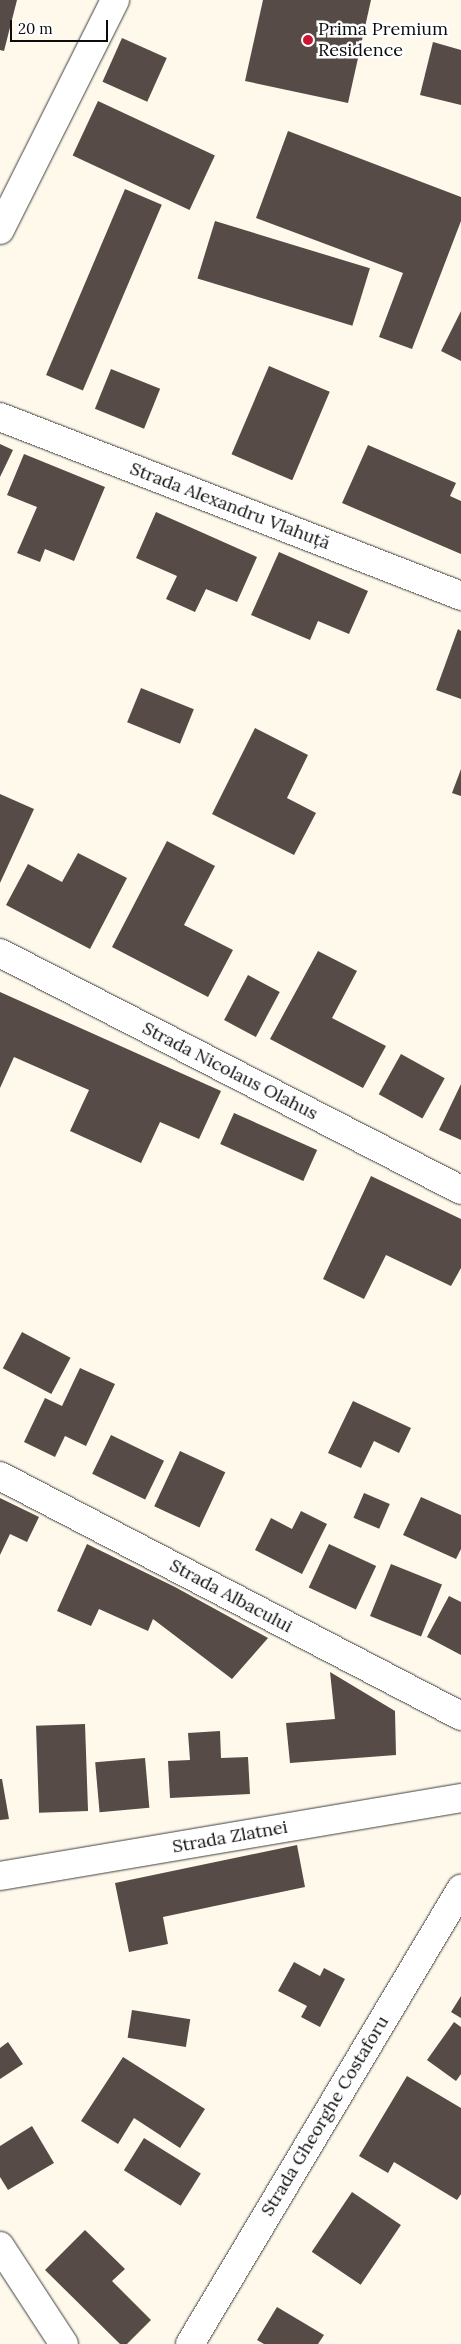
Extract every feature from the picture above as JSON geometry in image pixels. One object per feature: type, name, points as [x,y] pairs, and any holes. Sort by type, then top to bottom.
[{"type":"street","points":[[0,230],[115,0]]},
{"type":"street","name":"Strada Alexandru Vlahuță","points":[[0,417],[461,596]]},
{"type":"street","name":"Strada Nicolaus Olahus","points":[[0,953],[461,1190]]},
{"type":"street","name":"Strada Albacului","points":[[0,1476],[461,1716]]},
{"type":"street","name":"Strada Zlatnei","points":[[0,1876],[461,1798]]},
{"type":"street","name":"Strada Gheorghe Costaforu","points":[[190,2344],[461,1889]]},
{"type":"street","points":[[0,2246],[64,2344]]},
{"type":"building","points":[[0,0],[17,0],[4,51],[0,50]]},
{"type":"building","name":"Prima Premium Residence","points":[[263,0],[371,0],[348,103],[245,81]]},
{"type":"building","points":[[122,38],[167,58],[147,102],[102,82]]},
{"type":"building","points":[[433,42],[461,50],[461,105],[420,95]]},
{"type":"building","points":[[98,101],[215,156],[190,210],[73,155]]},
{"type":"building","points":[[288,131],[461,197],[461,221],[412,349],[379,337],[403,273],[256,218]]},
{"type":"building","points":[[125,189],[162,205],[83,391],[46,375]]},
{"type":"building","points":[[215,221],[370,268],[352,326],[197,278]]},
{"type":"building","points":[[461,311],[461,361],[441,351]]},
{"type":"building","points":[[269,366],[330,392],[292,480],[231,454]]},
{"type":"building","points":[[111,369],[160,389],[144,429],[95,409]]},
{"type":"building","points":[[0,444],[13,450],[0,477]]},
{"type":"building","points":[[368,445],[456,483],[450,496],[461,501],[461,554],[342,503]]},
{"type":"building","points":[[24,454],[105,487],[74,561],[45,549],[40,562],[17,553],[37,507],[7,495]]},
{"type":"building","points":[[156,512],[257,557],[237,602],[206,589],[195,612],[166,599],[177,576],[136,558]]},
{"type":"building","points":[[279,552],[368,591],[349,634],[318,621],[310,640],[251,615]]},
{"type":"building","points":[[458,629],[461,631],[461,699],[436,690]]},
{"type":"building","points":[[141,688],[194,709],[180,744],[127,722]]},
{"type":"building","points":[[255,728],[308,755],[287,798],[316,813],[294,855],[212,814]]},
{"type":"building","points":[[461,769],[461,796],[452,793]]},
{"type":"building","points":[[0,794],[34,809],[0,883]]},
{"type":"building","points":[[167,841],[215,866],[184,925],[233,950],[208,997],[112,947]]},
{"type":"building","points":[[78,853],[127,878],[90,949],[6,905],[28,864],[62,882]]},
{"type":"building","points":[[318,951],[357,971],[332,1018],[386,1046],[363,1088],[270,1039]]},
{"type":"building","points":[[248,975],[280,992],[256,1037],[224,1020]]},
{"type":"building","points":[[0,992],[221,1091],[199,1139],[160,1122],[141,1163],[70,1131],[89,1090],[14,1057],[0,1088]]},
{"type":"building","points":[[401,1054],[445,1078],[422,1118],[379,1094]]},
{"type":"building","points":[[461,1084],[461,1140],[439,1130]]},
{"type":"building","points":[[234,1113],[317,1150],[303,1181],[220,1144]]},
{"type":"building","points":[[371,1176],[461,1219],[461,1268],[451,1286],[386,1255],[364,1299],[323,1279]]},
{"type":"building","points":[[22,1332],[71,1358],[51,1394],[3,1368]]},
{"type":"building","points":[[80,1368],[115,1384],[86,1446],[65,1436],[55,1457],[24,1442],[45,1398],[62,1406]]},
{"type":"building","points":[[353,1401],[411,1428],[399,1453],[374,1441],[361,1468],[328,1453]]},
{"type":"building","points":[[111,1435],[164,1461],[145,1500],[92,1474]]},
{"type":"building","points":[[180,1451],[225,1472],[200,1527],[154,1506]]},
{"type":"building","points":[[364,1493],[390,1504],[379,1529],[353,1518]]},
{"type":"building","points":[[421,1497],[461,1515],[461,1549],[456,1559],[403,1535]]},
{"type":"building","points":[[0,1498],[39,1517],[27,1542],[10,1534],[0,1555]]},
{"type":"building","points":[[301,1511],[327,1524],[302,1574],[255,1550],[271,1518],[292,1529]]},
{"type":"building","points":[[87,1544],[175,1587],[268,1638],[232,1679],[153,1619],[148,1631],[99,1609],[91,1626],[57,1611]]},
{"type":"building","points":[[329,1544],[376,1566],[356,1609],[309,1588]]},
{"type":"building","points":[[391,1564],[442,1585],[421,1637],[370,1616]]},
{"type":"building","points":[[449,1596],[461,1602],[461,1655],[427,1637]]},
{"type":"building","points":[[330,1672],[395,1711],[396,1755],[290,1763],[286,1723],[335,1719]]},
{"type":"building","points":[[85,1724],[88,1811],[39,1813],[36,1726]]},
{"type":"building","points":[[220,1731],[221,1758],[248,1757],[250,1794],[170,1798],[168,1761],[190,1760],[188,1733]]},
{"type":"building","points":[[145,1758],[149,1808],[100,1812],[95,1762]]},
{"type":"building","points":[[0,1779],[2,1779],[9,1819],[0,1820]]},
{"type":"building","points":[[297,1845],[305,1887],[163,1917],[168,1944],[129,1952],[115,1883]]},
{"type":"building","points":[[294,1962],[320,1976],[324,1968],[345,1979],[320,2027],[301,2017],[307,2006],[278,1991]]},
{"type":"building","points":[[461,1996],[461,2018],[451,2012]]},
{"type":"building","points":[[132,2010],[190,2019],[186,2047],[128,2038]]},
{"type":"building","points":[[454,2022],[461,2027],[461,2074],[456,2081],[427,2060]]},
{"type":"building","points":[[8,2042],[23,2064],[0,2079],[0,2048]]},
{"type":"building","points":[[123,2057],[205,2109],[180,2148],[134,2118],[118,2144],[81,2121]]},
{"type":"building","points":[[407,2076],[461,2108],[461,2194],[457,2200],[394,2162],[388,2173],[359,2156]]},
{"type":"building","points":[[32,2126],[54,2163],[8,2190],[0,2177],[0,2146]]},
{"type":"building","points":[[144,2138],[201,2174],[181,2206],[124,2170]]},
{"type":"building","points":[[352,2192],[401,2225],[361,2285],[312,2252]]},
{"type":"building","points":[[85,2230],[125,2269],[112,2281],[151,2320],[127,2344],[120,2344],[45,2270]]},
{"type":"building","points":[[277,2307],[324,2335],[318,2344],[264,2344],[257,2340]]},
{"type":"place","name":"Prima Premium Residence","points":[[308,40]]}]
